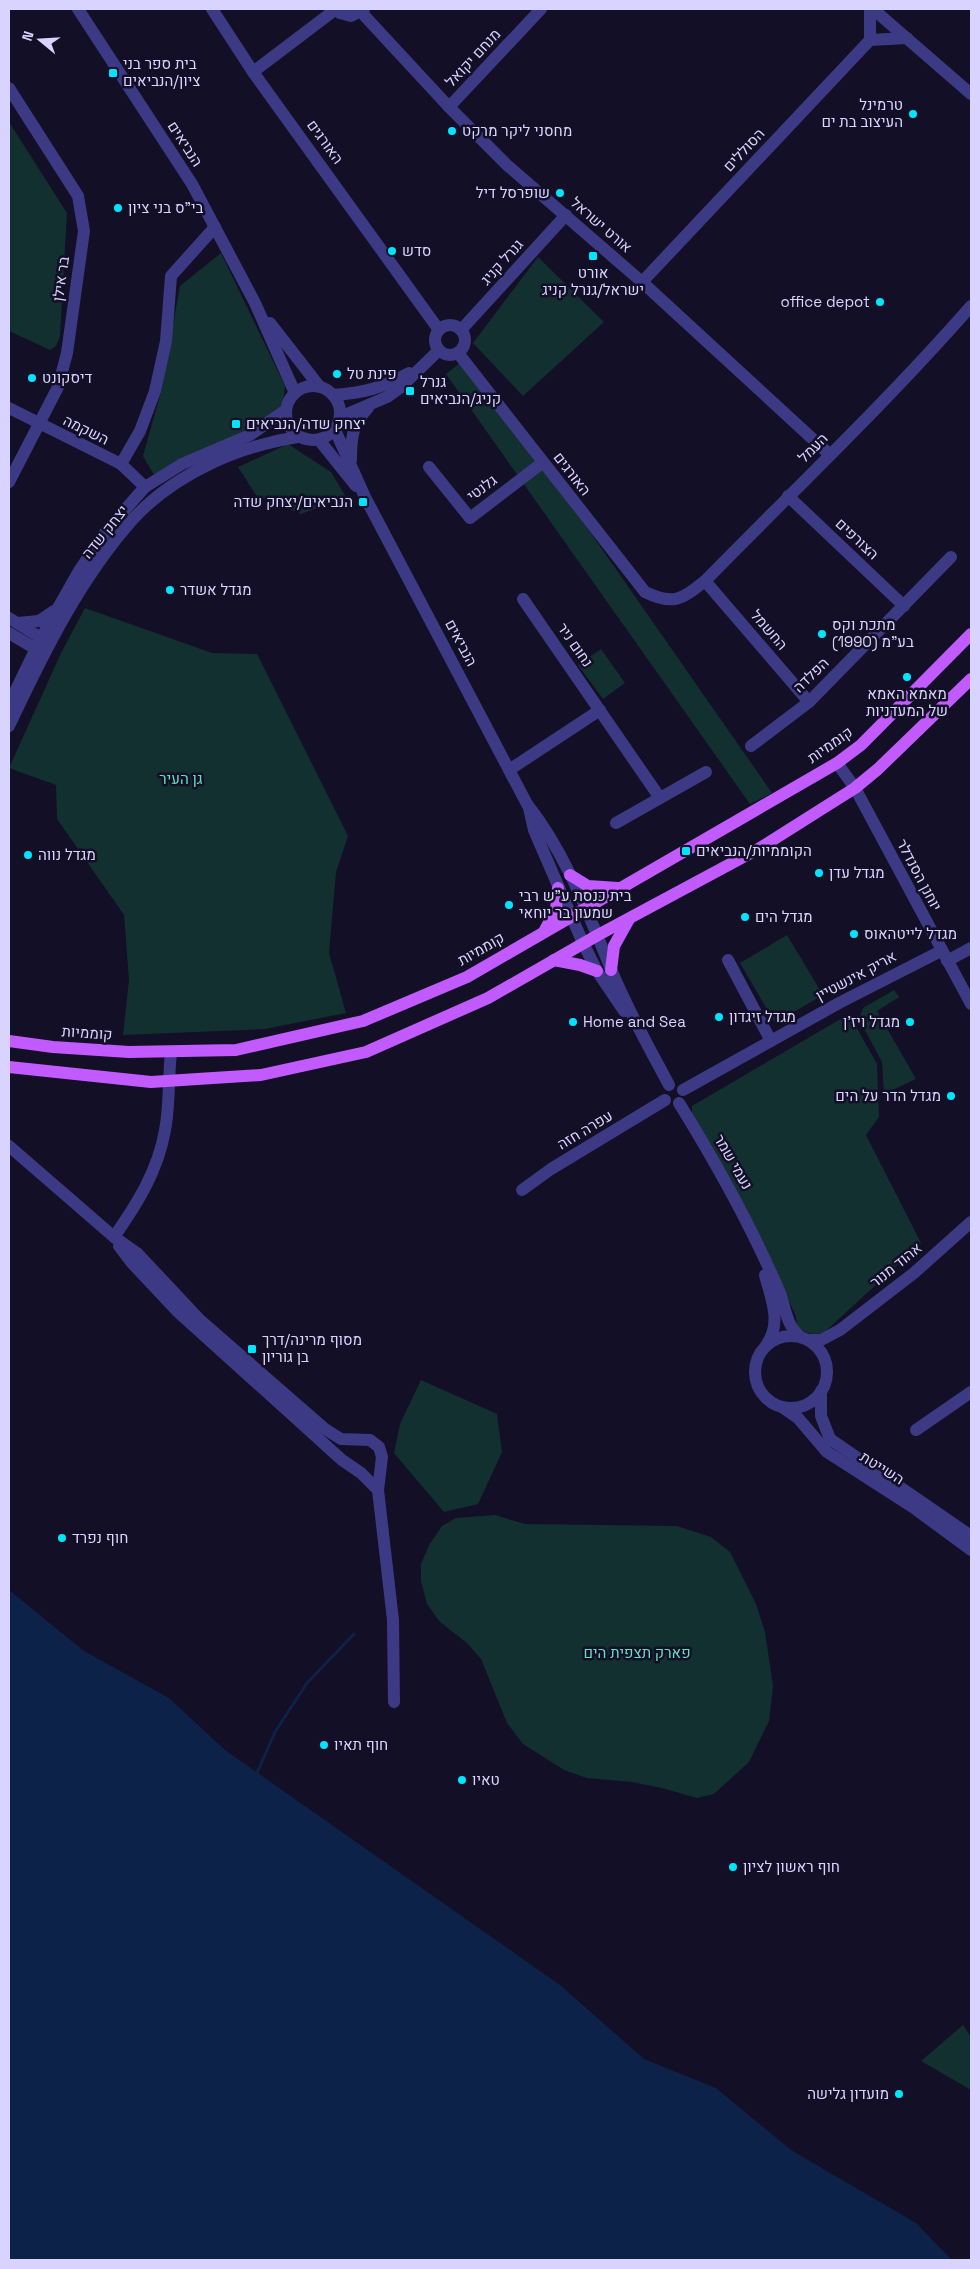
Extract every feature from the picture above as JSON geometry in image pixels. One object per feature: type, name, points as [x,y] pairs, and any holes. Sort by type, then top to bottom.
[{"type":"main road","name":"קוממיות","points":[[9,1040],[105,1051],[171,1053],[236,1050],[363,1021],[467,977],[837,763],[880,726],[971,634]]},
{"type":"main road","points":[[9,1067],[151,1082],[168,1082],[261,1075],[366,1052],[488,998],[598,935],[760,848],[855,788],[878,769],[971,680]]},
{"type":"main road","points":[[570,875],[588,886],[618,888]]},
{"type":"main road","points":[[545,931],[556,910],[558,888]]},
{"type":"main road","points":[[611,970],[614,946],[631,917]]},
{"type":"main road","points":[[554,960],[580,965],[597,972]]},
{"type":"street","name":"הנביאים","points":[[78,9],[192,184],[255,303],[294,393]]},
{"type":"street","name":"האורגים","points":[[212,9],[253,72],[440,330]]},
{"type":"street","points":[[253,72],[336,9],[351,16],[362,10]]},
{"type":"street","name":"מנחם יקואל","points":[[449,107],[541,9]]},
{"type":"street","points":[[872,9],[870,40],[907,38]]},
{"type":"street","points":[[872,9],[971,94]]},
{"type":"street","name":"אורט ישראל","points":[[362,10],[449,107],[507,165],[642,282],[829,454]]},
{"type":"street","name":"הסוללים","points":[[642,282],[870,40]]},
{"type":"street","name":"בר אילן","points":[[9,88],[78,196],[84,231],[67,353],[58,387],[9,482]]},
{"type":"street","name":"גנרל קניג","points":[[462,330],[566,215]]},
{"type":"street","points":[[121,464],[140,431],[155,391],[166,341],[171,276],[215,227]]},
{"type":"street","name":"הנביאים","points":[[255,303],[319,386]]},
{"type":"street","name":"העמל","points":[[670,601],[686,596],[705,581],[829,454],[900,386],[971,306]]},
{"type":"street","points":[[450,325],[462,330],[465,342],[458,353],[446,355],[438,350],[435,340],[440,330],[450,325]]},
{"type":"street","points":[[340,417],[388,397],[401,387],[438,350]]},
{"type":"street","name":"האורגים","points":[[458,353],[542,463],[645,592],[670,601]]},
{"type":"street","points":[[333,395],[361,394],[378,389],[418,368]]},
{"type":"street","points":[[319,386],[333,395],[340,409],[340,417],[335,430],[319,440],[312,441],[298,437],[288,426],[286,410],[294,393],[302,388],[319,386]]},
{"type":"street","points":[[351,462],[352,432],[359,417],[370,405]]},
{"type":"street","name":"השקמה","points":[[9,408],[121,464],[145,487]]},
{"type":"street","name":"יצחק שדה","points":[[9,726],[56,610],[79,571],[107,530],[145,487],[182,464],[250,435],[286,410]]},
{"type":"street","name":"הנביאים","points":[[335,430],[351,462],[365,497],[527,804],[545,826],[585,908]]},
{"type":"street","name":"יצחק שדה","points":[[9,704],[24,672],[41,645],[135,518],[170,488],[215,461],[275,440],[298,437]]},
{"type":"street","name":"הנביאים","points":[[319,440],[365,497]]},
{"type":"street","name":"גלנטי","points":[[429,466],[470,518],[542,463]]},
{"type":"street","name":"הצורפים","points":[[788,496],[904,606]]},
{"type":"street","name":"הפלדה","points":[[751,746],[809,702],[951,557]]},
{"type":"street","name":"החשמל","points":[[705,581],[809,702]]},
{"type":"street","name":"נחום ניר","points":[[523,599],[660,798]]},
{"type":"street","points":[[14,621],[39,621],[56,610]]},
{"type":"street","points":[[14,621],[41,645]]},
{"type":"street","points":[[12,635],[41,645]]},
{"type":"street","points":[[12,635],[22,653],[24,672]]},
{"type":"street","points":[[509,770],[600,710]]},
{"type":"street","name":"יוחנן הסנדלר","points":[[837,763],[855,788],[971,1004]]},
{"type":"street","points":[[616,823],[706,772]]},
{"type":"street","name":"הנביאים","points":[[527,804],[534,830],[583,944]]},
{"type":"street","points":[[585,908],[598,935],[611,970],[669,1085]]},
{"type":"street","points":[[583,944],[597,972],[648,1044]]},
{"type":"street","name":"אריק אינשטיין","points":[[683,1090],[834,1005],[944,956],[971,948]]},
{"type":"street","points":[[728,960],[771,1041]]},
{"type":"street","points":[[114,1238],[142,1197],[156,1165],[165,1130],[171,1053]]},
{"type":"street","points":[[669,1085],[678,1085],[683,1090],[684,1097],[679,1103],[672,1104],[665,1100],[664,1090],[669,1085]]},
{"type":"street","name":"עפרה חזה","points":[[522,1190],[551,1169],[665,1100]]},
{"type":"street","name":"נעמי שמר","points":[[679,1103],[725,1179],[756,1239],[782,1298],[791,1328],[805,1339]]},
{"type":"street","points":[[9,1146],[114,1238],[138,1254],[200,1320],[325,1429],[341,1439],[370,1440],[379,1447],[381,1458],[378,1490],[393,1620],[394,1702]]},
{"type":"street","name":"אהוד מנור","points":[[805,1339],[821,1340],[840,1330],[914,1273],[971,1222]]},
{"type":"street","points":[[114,1238],[131,1262],[177,1311],[378,1490]]},
{"type":"street","name":"נעמי שמר","points":[[756,1239],[776,1319],[774,1333],[765,1347]]},
{"type":"street","name":"אהוד מנור","points":[[827,1365],[830,1350],[840,1330]]},
{"type":"street","points":[[782,1337],[805,1339],[817,1346],[827,1365],[827,1376],[821,1391],[812,1402],[802,1406],[782,1407],[766,1398],[756,1378],[759,1356],[765,1347],[782,1337]]},
{"type":"street","name":"השייטת","points":[[821,1391],[821,1416],[830,1439],[941,1513],[971,1536]]},
{"type":"street","points":[[916,1430],[971,1392]]},
{"type":"street","name":"השייטת","points":[[782,1407],[798,1418],[827,1452],[920,1512],[971,1550]]},
{"type":"street","points":[[352,1467],[367,1470],[381,1458]]},
{"type":"green space","points":[[9,122],[67,213],[60,336],[56,346],[50,350],[9,331]]},
{"type":"green space","points":[[221,253],[285,386],[284,397],[280,408],[258,426],[222,445],[154,475],[143,456],[161,392],[180,286]]},
{"type":"green space","points":[[538,257],[604,322],[523,396],[473,343]]},
{"type":"green space","points":[[466,358],[542,463],[772,793],[750,804],[446,374]]},
{"type":"green space","points":[[288,444],[331,472],[346,497],[301,514],[256,495],[238,467]]},
{"type":"green space","name":"גן העיר","points":[[85,608],[212,653],[257,654],[348,836],[336,872],[329,953],[346,1013],[265,1029],[123,1035],[129,980],[124,915],[57,819],[56,785],[9,768],[61,653]]},
{"type":"green space","points":[[601,649],[625,683],[603,699],[578,665]]},
{"type":"green space","points":[[787,935],[823,995],[775,1023],[740,963]]},
{"type":"green space","points":[[894,990],[899,997],[877,1011],[916,1079],[884,1094],[882,1062],[859,1019],[863,1008]]},
{"type":"green space","points":[[849,1014],[877,1064],[879,1117],[866,1135],[921,1243],[827,1330],[812,1334],[798,1327],[795,1314],[771,1263],[692,1113],[692,1106]]},
{"type":"green space","points":[[421,1380],[497,1414],[502,1452],[478,1504],[444,1512],[394,1453],[400,1424]]},
{"type":"green space","name":"פארק תצפית הים","points":[[495,1515],[525,1524],[677,1526],[711,1537],[730,1552],[756,1604],[765,1632],[773,1686],[769,1721],[749,1762],[714,1794],[697,1798],[632,1782],[587,1778],[564,1770],[523,1744],[507,1723],[481,1659],[467,1643],[440,1622],[427,1604],[421,1581],[421,1564],[429,1545],[442,1526],[456,1518]]},
{"type":"green space","points":[[963,2025],[971,2037],[971,2090],[921,2061]]},
{"type":"water","points":[[9,1590],[84,1651],[169,1698],[225,1750],[560,1985],[644,2059],[716,2088],[791,2150],[916,2223],[952,2260],[9,2260]]},
{"type":"waterway","points":[[257,1773],[275,1732],[307,1683],[354,1634]]},
{"type":"place","name":"בית ספר בני ציון/הנביאים","points":[[113,73]]},
{"type":"place","name":"טרמינל העיצוב בת ים","points":[[913,114]]},
{"type":"place","name":"מחסני ליקר מרקט","points":[[452,131]]},
{"type":"place","name":"שופרסל דיל","points":[[560,193]]},
{"type":"place","name":"בי\"ס בני ציון","points":[[118,208]]},
{"type":"place","name":"סדש","points":[[392,251]]},
{"type":"place","name":"אורט ישראל/גנרל קניג","points":[[593,256]]},
{"type":"place","name":"office depot","points":[[880,302]]},
{"type":"place","name":"פינת טל","points":[[337,374]]},
{"type":"place","name":"דיסקונט","points":[[32,378]]},
{"type":"place","name":"גנרל קניג/הנביאים","points":[[410,391]]},
{"type":"place","name":"יצחק שדה/הנביאים","points":[[236,424]]},
{"type":"place","name":"הנביאים/יצחק שדה","points":[[363,502]]},
{"type":"place","name":"מגדל אשדר","points":[[170,590]]},
{"type":"place","name":"מתכת וקס (1990) בע\"מ","points":[[822,634]]},
{"type":"place","name":"מאמא האמא של המעדניות","points":[[907,677]]},
{"type":"place","name":"הקוממיות/הנביאים","points":[[686,851]]},
{"type":"place","name":"מגדל נווה","points":[[28,855]]},
{"type":"place","name":"מגדל עדן","points":[[819,873]]},
{"type":"place","name":"בית כנסת ע\"ש רבי שמעון בר יוחאי","points":[[509,905]]},
{"type":"place","name":"מגדל הים","points":[[745,917]]},
{"type":"place","name":"מגדל לייטהאוס","points":[[854,934]]},
{"type":"place","name":"מגדל זיגדון","points":[[719,1017]]},
{"type":"place","name":"Home and Sea","points":[[573,1022]]},
{"type":"place","name":"מגדל ויז'ן","points":[[910,1022]]},
{"type":"place","name":"מגדל הדר על הים","points":[[951,1096]]},
{"type":"place","name":"מסוף מרינה/דרך בן גוריון","points":[[252,1349]]},
{"type":"place","name":"חוף נפרד","points":[[62,1538]]},
{"type":"place","name":"חוף תאיו","points":[[324,1745]]},
{"type":"place","name":"טאיו","points":[[462,1780]]},
{"type":"place","name":"חוף ראשון לציון","points":[[733,1867]]},
{"type":"place","name":"מועדון גלישה","points":[[899,2094]]}]
